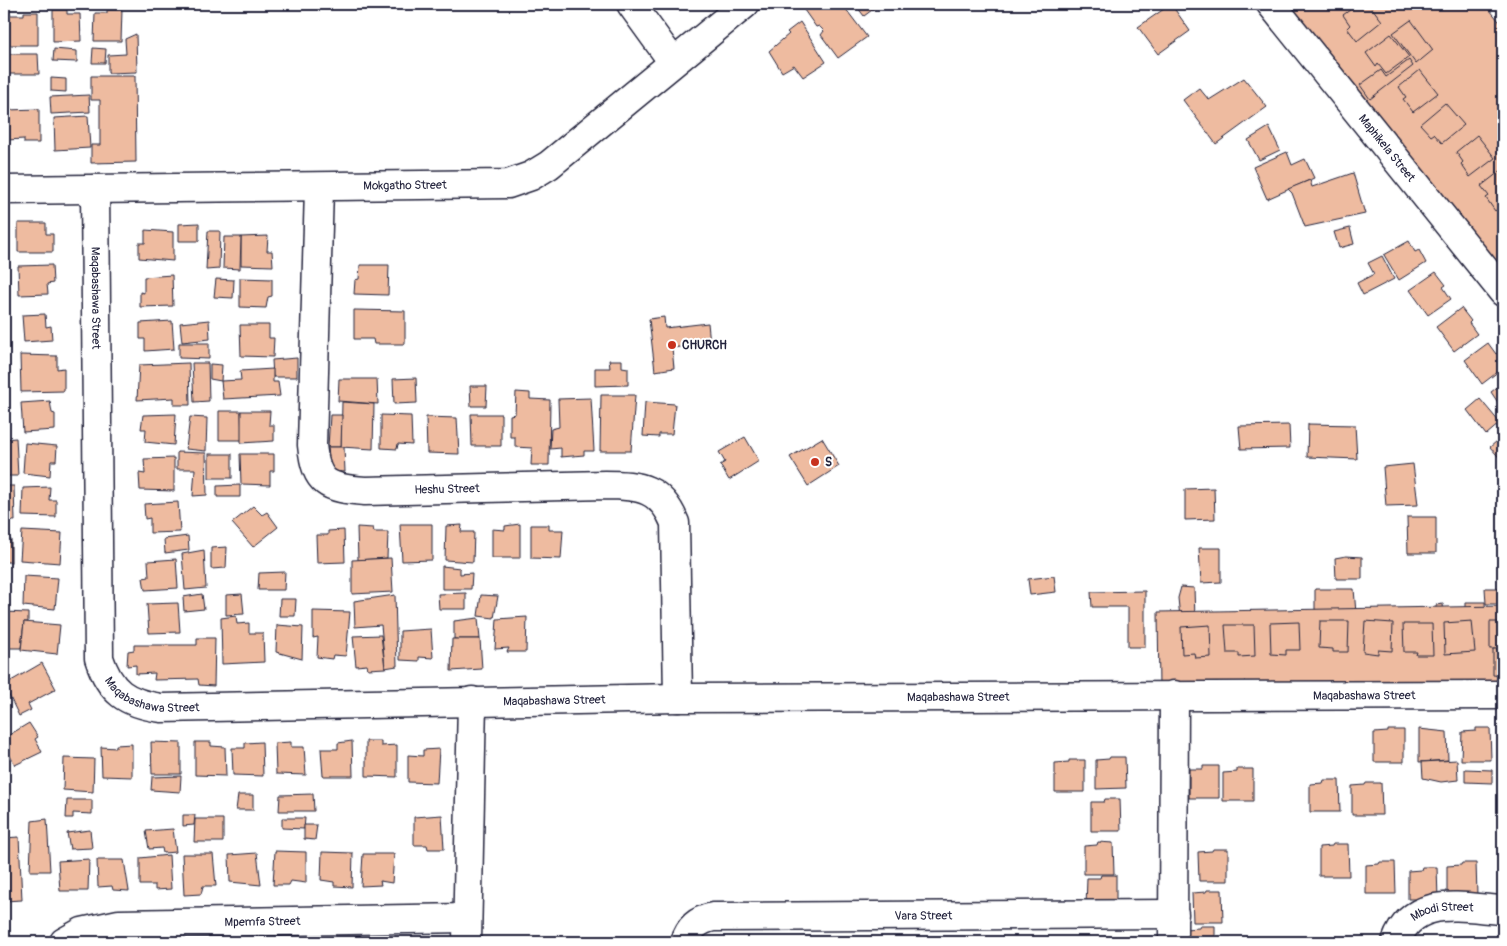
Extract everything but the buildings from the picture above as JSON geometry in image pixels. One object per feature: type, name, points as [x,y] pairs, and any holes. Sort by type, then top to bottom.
[{"type":"street","points":[[631,4],[673,62]]},
{"type":"street","name":"Mokgatho Street","points":[[4,190],[319,188],[508,184],[531,176],[549,165],[745,4]]},
{"type":"street","name":"Maphikela Street","points":[[1271,4],[1503,292]]},
{"type":"street","name":"Heshu Street","points":[[319,188],[312,445],[314,464],[318,475],[330,484],[345,489],[365,491],[605,485],[630,485],[650,491],[663,500],[675,522],[678,698]]},
{"type":"street","name":"Maqabashawa Street","points":[[95,189],[99,658],[104,674],[113,688],[128,700],[143,706],[161,708],[678,698],[1503,695]]},
{"type":"street","points":[[1173,942],[1174,695]]},
{"type":"street","name":"Mpemfa Street","points":[[64,942],[82,932],[118,924],[467,930],[472,701]]},
{"type":"street","name":"Mbodi Street","points":[[1396,942],[1406,923],[1420,912],[1431,908],[1503,910]]},
{"type":"street","name":"Vara Street","points":[[685,942],[692,927],[702,919],[713,918],[1174,914]]},
{"type":"place","name":"CHURCH","points":[[672,345]]},
{"type":"place","name":"S","points":[[815,462]]}]
